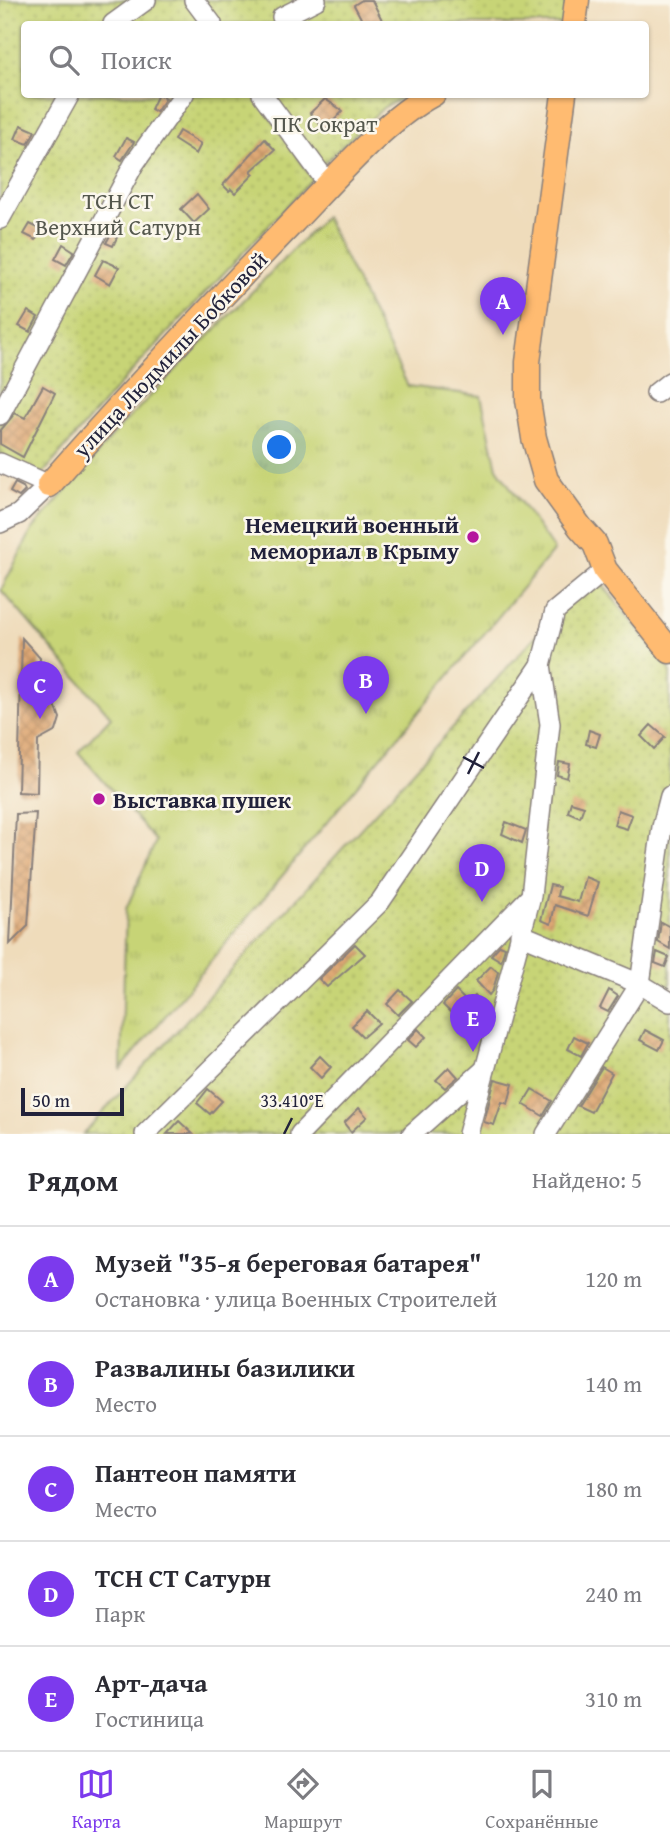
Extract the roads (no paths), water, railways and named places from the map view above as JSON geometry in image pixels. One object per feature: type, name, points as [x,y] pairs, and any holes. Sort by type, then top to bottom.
[{"type":"main road","points":[[574,21],[577,0]]},
{"type":"main road","name":"улица Людмилы Бобковой","points":[[49,485],[167,353],[329,186],[396,120],[427,98]]},
{"type":"main road","points":[[548,98],[559,130]]},
{"type":"main road","points":[[563,98],[528,362],[528,400],[534,438],[546,480],[595,544],[606,570],[670,651]]},
{"type":"street","points":[[117,21],[146,0]]},
{"type":"street","points":[[194,0],[210,21]]},
{"type":"street","points":[[282,17],[316,0]]},
{"type":"street","points":[[0,219],[68,98]]},
{"type":"street","points":[[0,415],[134,164],[181,98]]},
{"type":"street","points":[[264,98],[329,186]]},
{"type":"street","points":[[0,463],[49,485],[19,514],[0,523]]},
{"type":"street","points":[[145,1134],[380,902],[541,665],[555,611],[606,570]]},
{"type":"street","points":[[468,1134],[531,896],[550,724],[541,665]]},
{"type":"street","points":[[546,1134],[640,985],[662,828],[670,796]]},
{"type":"street","points":[[300,1134],[531,896]]},
{"type":"street","points":[[520,934],[640,985],[670,1002]]},
{"type":"street","points":[[412,1134],[485,1069]]},
{"type":"place","name":"Музей \"35-я береговая батарея\"","points":[[503,335]]},
{"type":"place","name":"Немецкий военный мемориал в Крыму","points":[[473,537]]},
{"type":"place","name":"Развалины базилики","points":[[366,714]]},
{"type":"place","name":"Пантеон памяти","points":[[40,719]]},
{"type":"place","name":"Выставка пушек","points":[[99,799]]},
{"type":"place","name":"ТСН СТ Сатурн","points":[[482,902]]},
{"type":"place","name":"Арт-дача","points":[[473,1052]]},
{"type":"park label","name":"ПК Сократ","points":[[325,123]]},
{"type":"park label","name":"ТСН СТ Верхний Сатурн","points":[[118,213]]}]
